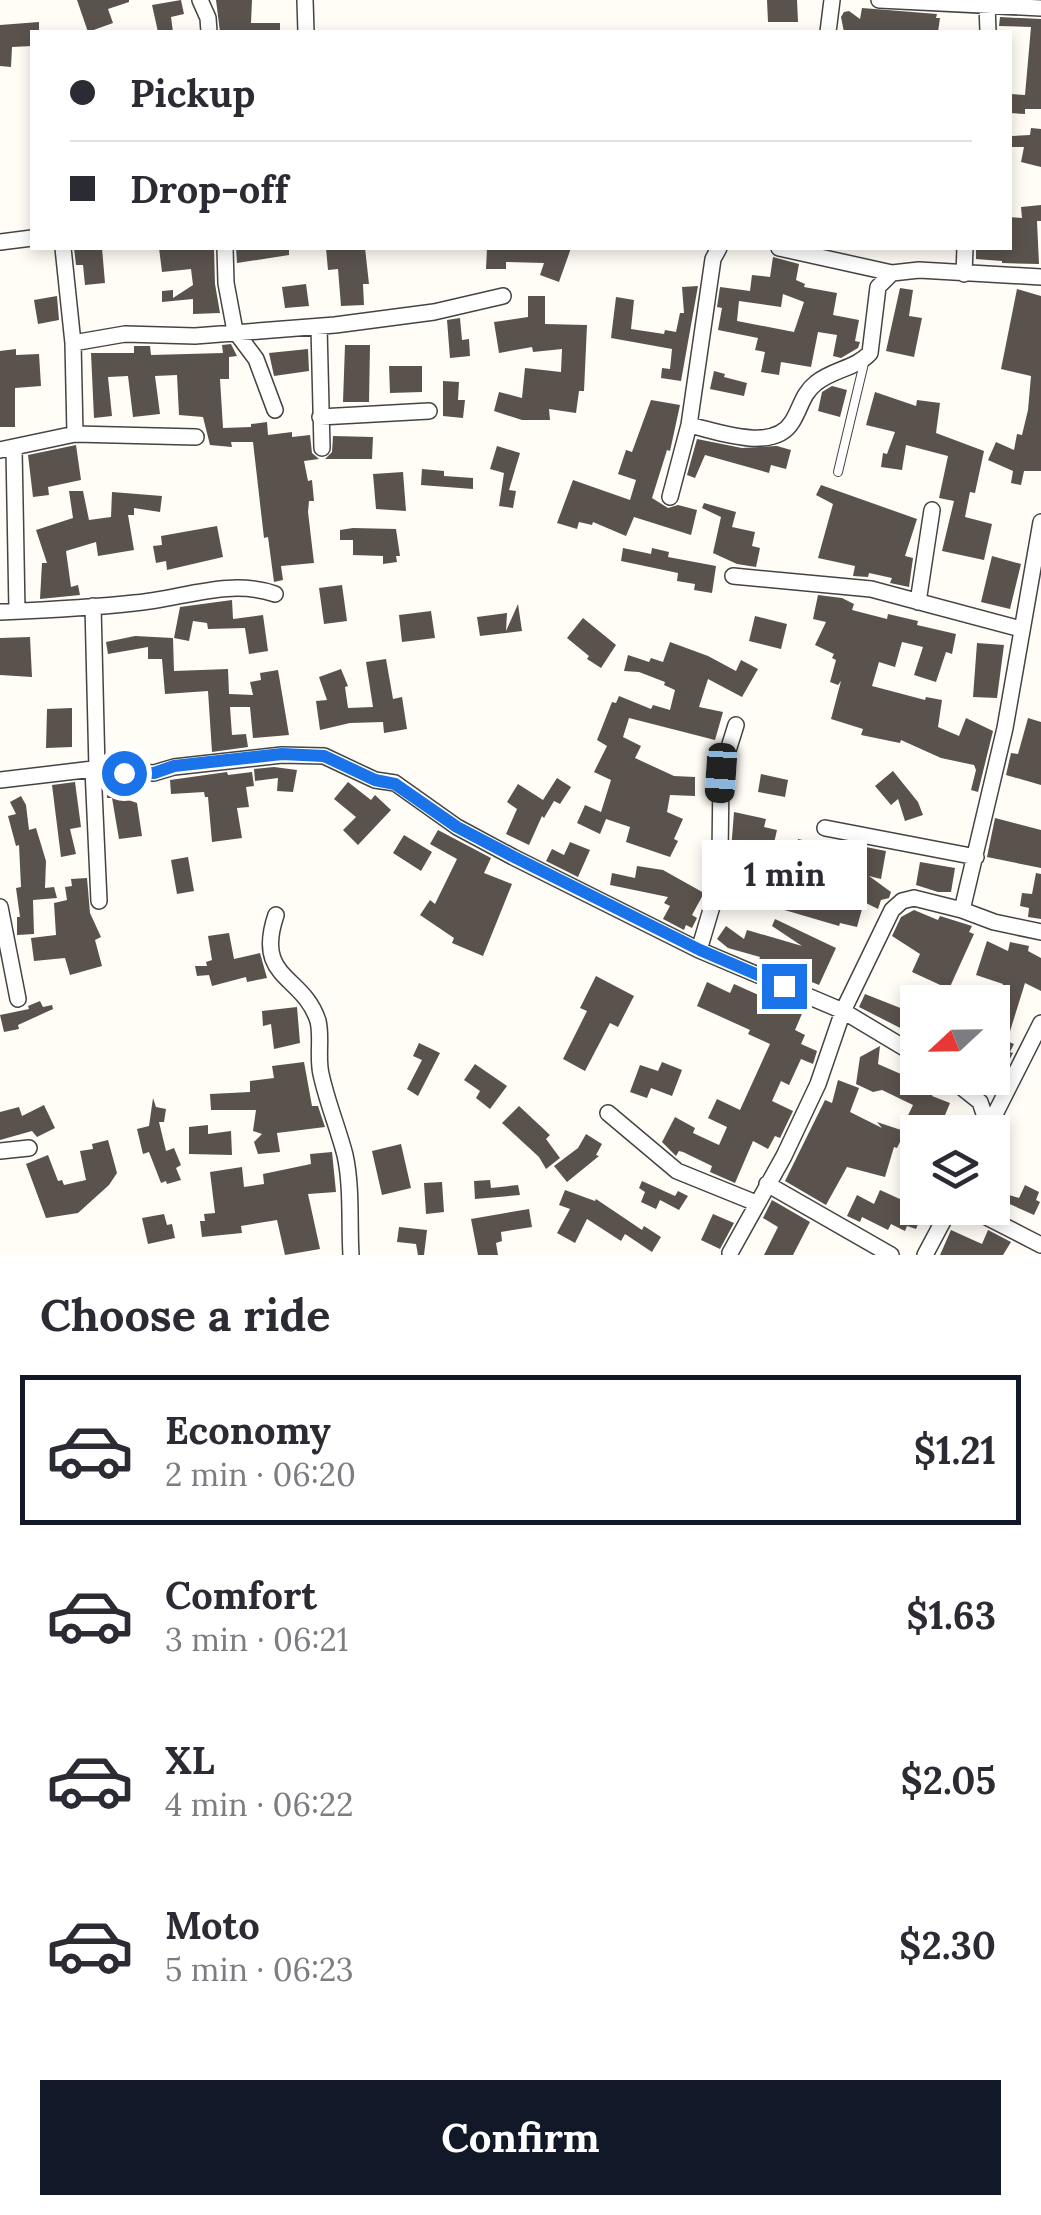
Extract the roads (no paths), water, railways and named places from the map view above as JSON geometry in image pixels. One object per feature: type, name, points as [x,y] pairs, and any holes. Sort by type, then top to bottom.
[{"type":"street","points":[[200,0],[209,30]]},
{"type":"street","points":[[305,0],[306,30]]},
{"type":"street","points":[[828,30],[832,0]]},
{"type":"street","points":[[879,0],[1041,8]]},
{"type":"street","points":[[983,4],[988,30]]},
{"type":"street","points":[[0,242],[30,238]]},
{"type":"street","points":[[63,250],[73,342],[76,434]]},
{"type":"street","points":[[224,250],[235,332],[256,360],[274,410]]},
{"type":"street","points":[[670,497],[689,425],[718,250]]},
{"type":"street","points":[[793,250],[892,274],[919,270],[1041,277]]},
{"type":"street","points":[[964,250],[964,274]]},
{"type":"street","points":[[689,425],[760,439],[778,436],[791,425],[802,396],[817,382],[870,353],[878,287],[892,274]]},
{"type":"street","points":[[73,342],[125,334],[195,336],[319,327],[434,312],[503,296]]},
{"type":"street","points":[[319,327],[322,448]]},
{"type":"street","points":[[320,417],[428,411]]},
{"type":"street","points":[[17,611],[7,449],[76,434],[196,437]]},
{"type":"street","points":[[918,602],[932,510]]},
{"type":"street","points":[[962,910],[1005,728],[1041,522]]},
{"type":"street","points":[[733,576],[842,585],[1021,629]]},
{"type":"street","points":[[0,612],[138,603],[225,588],[248,587],[275,594]]},
{"type":"street","points":[[93,606],[99,901]]},
{"type":"street","points":[[700,950],[716,893],[721,773],[736,725]]},
{"type":"street","points":[[0,780],[95,769],[154,773],[174,766],[282,754],[324,756],[375,780],[395,784],[457,827],[700,950],[843,1010],[900,1045]]},
{"type":"street","points":[[825,828],[976,857]]},
{"type":"street","points":[[730,1253],[784,1156],[818,1084],[843,1010],[892,910],[902,901],[914,898],[1041,932]]},
{"type":"street","points":[[276,915],[269,936],[270,956],[310,1005],[320,1025],[320,1072],[348,1179],[351,1255]]},
{"type":"street","points":[[1,916],[18,1000]]},
{"type":"street","points":[[995,1115],[1037,1043],[1041,1023]]},
{"type":"street","points":[[971,1095],[998,1107]]},
{"type":"street","points":[[980,1102],[984,1115]]},
{"type":"street","points":[[608,1112],[677,1172],[756,1203]]},
{"type":"street","points":[[1,1146],[28,1148]]},
{"type":"street","points":[[767,1184],[891,1255]]},
{"type":"street","points":[[925,1255],[941,1225]]},
{"type":"street","points":[[1002,1225],[1041,1245]]},
{"type":"lane","points":[[838,472],[865,359]]}]
